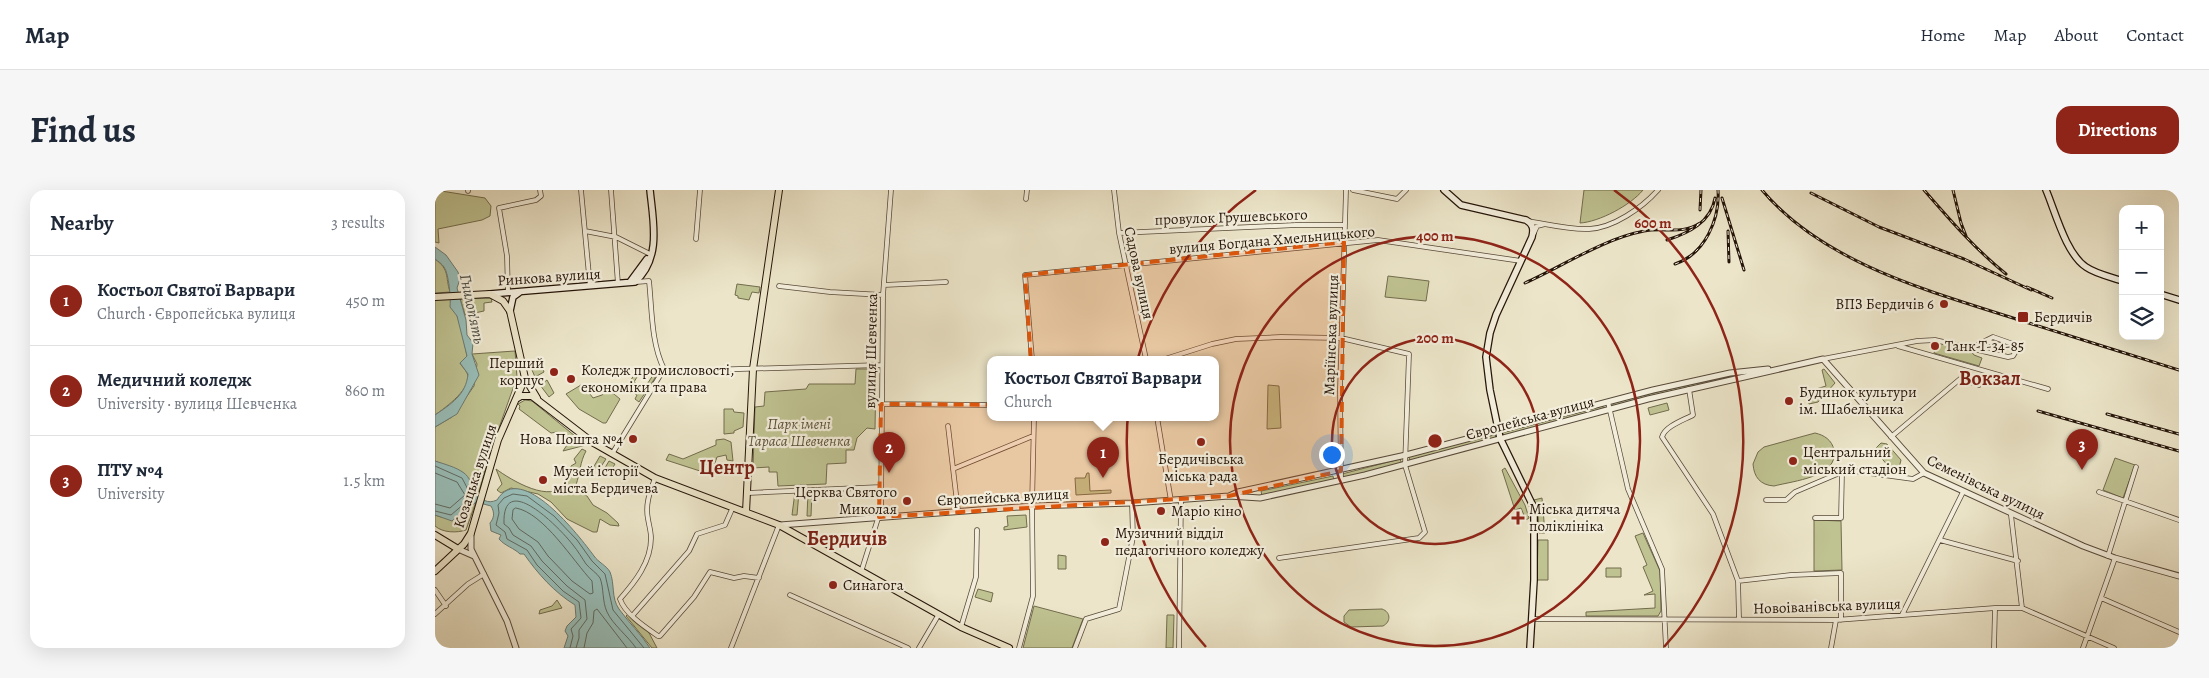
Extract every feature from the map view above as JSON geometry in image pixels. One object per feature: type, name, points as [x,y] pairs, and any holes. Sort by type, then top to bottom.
[{"type":"main road","points":[[632,282],[652,251],[650,190]]},
{"type":"main road","points":[[746,512],[753,369],[779,190]]},
{"type":"main road","points":[[1444,190],[1467,207],[1525,220],[1532,226],[1532,237],[1496,315],[1487,345],[1487,373],[1497,430],[1534,508],[1534,581],[1529,648]]},
{"type":"main road","points":[[2046,190],[2069,247],[2078,260],[2089,268],[2119,279]]},
{"type":"main road","name":"Ринкова вулиця","points":[[435,297],[632,282]]},
{"type":"main road","points":[[510,311],[513,297],[522,291]]},
{"type":"main road","points":[[490,294],[503,301],[510,311],[525,378],[540,401]]},
{"type":"main road","points":[[2163,295],[2179,300]]},
{"type":"main road","name":"Козацька вулиця","points":[[435,571],[464,544],[471,533],[498,440],[525,378]]},
{"type":"main road","points":[[515,399],[529,395],[612,454],[655,478],[779,525],[961,626],[1009,648]]},
{"type":"main road","points":[[435,535],[458,549]]},
{"type":"main road","points":[[443,541],[448,554],[443,564]]},
{"type":"street","points":[[509,292],[507,256],[499,208],[536,200],[541,196],[540,190]]},
{"type":"street","points":[[581,190],[590,286]]},
{"type":"street","points":[[611,190],[618,284]]},
{"type":"street","points":[[696,238],[700,190]]},
{"type":"street","name":"вулиця Шевченка","points":[[862,570],[879,517],[883,295],[891,190]]},
{"type":"street","points":[[1026,199],[1027,190]]},
{"type":"street","name":"Садова вулиця","points":[[1114,190],[1119,233],[1145,356]]},
{"type":"street","name":"Маріїнська вулиця","points":[[1341,481],[1341,338],[1346,190]]},
{"type":"street","points":[[1353,190],[1397,199],[1406,190]]},
{"type":"street","points":[[1525,220],[1584,229],[1603,226],[1648,201],[1658,190]]},
{"type":"street","name":"провулок Грушевського","points":[[1119,233],[1296,224],[1345,226]]},
{"type":"street","points":[[1532,237],[1537,226],[1547,224]]},
{"type":"street","points":[[585,231],[616,237],[652,251]]},
{"type":"street","name":"вулиця Богдана Хмельницького","points":[[1033,356],[1025,274],[1378,240],[1521,261]]},
{"type":"street","points":[[632,282],[649,281],[656,346],[665,368]]},
{"type":"street","points":[[884,285],[946,282]]},
{"type":"street","points":[[779,286],[830,292],[883,295]]},
{"type":"street","points":[[1973,347],[1991,337],[2008,342],[2013,344],[2015,351],[2011,357],[2003,356],[2008,342]]},
{"type":"street","points":[[1174,356],[1212,344],[1236,339],[1341,338],[1409,354],[1405,465],[1425,532],[1423,536],[1279,558]]},
{"type":"street","name":"Європейська вулиця","points":[[779,525],[1032,506],[1171,501],[1229,496],[1260,498],[1405,465],[1500,438],[1689,389],[1778,368],[1896,345],[1935,340],[1973,347],[2003,356]]},
{"type":"street","points":[[1981,343],[1990,342],[2006,347]]},
{"type":"street","points":[[1896,345],[2048,389]]},
{"type":"street","name":"Семенівська вулиця","points":[[1823,359],[1924,473],[2052,534],[2108,556],[2179,576]]},
{"type":"street","points":[[665,368],[682,370],[881,365]]},
{"type":"street","points":[[612,454],[665,368]]},
{"type":"street","name":"Європейська вулиця","points":[[1229,496],[1238,492],[1341,471],[1406,455],[1608,402],[1730,374],[1778,368]]},
{"type":"street","points":[[1891,437],[1960,379],[1979,385]]},
{"type":"street","points":[[1689,389],[1693,415],[1683,418],[1663,433],[1662,437],[1708,506],[1738,581],[1739,620]]},
{"type":"street","points":[[1608,402],[1626,484],[1662,569],[1666,648]]},
{"type":"street","points":[[881,404],[987,405]]},
{"type":"street","points":[[1019,648],[1033,596],[1034,421]]},
{"type":"street","points":[[1158,421],[1171,501]]},
{"type":"street","points":[[948,426],[958,511]]},
{"type":"street","points":[[953,469],[1033,436]]},
{"type":"street","points":[[2108,556],[2136,468]]},
{"type":"street","points":[[1766,500],[1786,500],[1795,492],[1847,470],[1913,479],[1924,473]]},
{"type":"street","points":[[1815,518],[1841,518],[1842,472]]},
{"type":"street","points":[[655,478],[647,498],[647,517],[651,537],[650,552],[641,572],[620,599],[622,605],[640,624],[660,636],[694,597],[710,572],[735,578],[744,576],[759,578]]},
{"type":"street","points":[[747,493],[881,487]]},
{"type":"street","points":[[1902,615],[1963,492]]},
{"type":"street","points":[[2099,492],[2179,520]]},
{"type":"street","points":[[1179,648],[1181,500]]},
{"type":"street","points":[[1075,648],[1085,619],[1119,609],[1133,537],[1131,503]]},
{"type":"street","points":[[633,615],[689,550],[697,534],[725,525],[733,507]]},
{"type":"street","points":[[2011,515],[2018,561],[2022,608]]},
{"type":"street","points":[[731,648],[779,525]]},
{"type":"street","points":[[961,626],[976,577],[977,530]]},
{"type":"street","points":[[471,533],[471,546],[507,621],[516,648]]},
{"type":"street","points":[[1940,540],[2018,561]]},
{"type":"street","points":[[458,549],[475,556]]},
{"type":"street","points":[[2083,648],[2115,558]]},
{"type":"street","points":[[1738,581],[1791,575],[1841,573],[1839,620],[1831,648]]},
{"type":"street","points":[[435,614],[468,584],[484,574]]},
{"type":"street","points":[[435,590],[446,606]]},
{"type":"street","points":[[790,595],[909,648]]},
{"type":"street","points":[[2101,598],[2179,632]]},
{"type":"street","points":[[1994,648],[1995,608]]},
{"type":"street","name":"Новоіванівська вулиця","points":[[1531,619],[1839,620],[1995,608],[2022,608],[2114,648]]},
{"type":"street","points":[[919,648],[939,614]]},
{"type":"highlighted area","points":[[1344,242],[1341,471],[1229,496],[879,517],[881,404],[1034,405],[1025,275]]},
{"type":"green space","points":[[435,190],[485,198],[491,206],[490,216],[482,220],[438,229],[439,243],[435,242]]},
{"type":"green space","points":[[1584,190],[1643,190],[1638,196],[1614,212],[1596,220],[1580,223]]},
{"type":"green space","points":[[435,259],[445,270],[450,292],[435,293]]},
{"type":"green space","points":[[1388,276],[1429,281],[1426,301],[1385,297]]},
{"type":"green space","points":[[737,284],[760,287],[759,293],[752,292],[749,300],[738,298],[735,295]]},
{"type":"green space","points":[[451,298],[461,327],[467,356],[460,363],[468,379],[463,391],[435,415],[435,300]]},
{"type":"green space","points":[[460,298],[491,298],[492,302],[484,303],[484,311],[465,315]]},
{"type":"green space","points":[[1938,341],[1970,350],[1974,355],[1982,358],[1979,366],[1934,353]]},
{"type":"green space","points":[[515,351],[517,377],[488,459],[478,496],[462,472],[435,461],[435,427],[452,417],[474,386],[477,364],[472,354]]},
{"type":"green space","points":[[539,359],[544,372],[535,377],[529,363]]},
{"type":"green space","name":"Парк імені Тараса Шевченка","points":[[856,369],[876,369],[875,429],[867,428],[857,438],[854,450],[846,450],[846,463],[827,464],[826,484],[778,486],[777,472],[769,472],[769,467],[753,468],[755,407],[764,406],[765,392],[806,389],[809,384],[855,384]]},
{"type":"green space","points":[[1824,369],[1835,383],[1818,402],[1809,404],[1806,392],[1826,386],[1822,370]]},
{"type":"green space","points":[[1752,371],[1753,374],[1613,407],[1613,402]]},
{"type":"green space","points":[[655,372],[655,378],[639,402],[635,399],[637,395],[626,388],[634,375],[637,377],[634,382],[644,389]]},
{"type":"green space","points":[[547,380],[554,393],[549,397],[540,385]]},
{"type":"green space","points":[[581,385],[584,386],[593,398],[609,390],[620,399],[606,423],[579,409],[566,394]]},
{"type":"green space","points":[[1268,385],[1279,386],[1281,428],[1267,429]]},
{"type":"green space","points":[[525,400],[532,401],[586,445],[563,451],[567,445],[572,444],[571,440],[557,432],[551,433],[519,409],[520,406],[518,404]]},
{"type":"green space","points":[[1667,403],[1669,410],[1650,415],[1648,408]]},
{"type":"green space","points":[[1602,405],[1604,409],[1504,436],[1502,431]]},
{"type":"green space","points":[[724,409],[733,409],[734,412],[744,413],[743,427],[734,431],[734,433],[724,434]]},
{"type":"green space","points":[[1494,433],[1496,438],[1410,462],[1409,456]]},
{"type":"green space","name":"Центральний міський стадіон","points":[[1815,433],[1827,438],[1834,450],[1834,459],[1822,472],[1803,480],[1774,486],[1759,480],[1753,464],[1758,452],[1764,447]]},
{"type":"green space","points":[[724,439],[731,442],[733,461],[727,460],[726,455],[717,457],[715,463],[707,464],[700,471],[666,460],[669,454],[683,459],[716,445],[716,440]]},
{"type":"green space","points":[[1881,443],[1887,444],[1901,460],[1899,468],[1890,468],[1877,453],[1876,448]]},
{"type":"green space","points":[[582,449],[586,451],[582,459],[576,485],[571,487],[587,496],[593,505],[607,513],[619,526],[610,525],[600,519],[597,532],[593,532],[567,519],[551,502],[538,494],[511,488],[501,493],[497,490],[502,484],[496,469],[511,479],[531,488],[551,492],[559,489],[569,477],[571,466],[576,463],[574,459]]},
{"type":"green space","points":[[600,456],[606,459],[598,471],[593,468]]},
{"type":"green space","points":[[2115,458],[2135,465],[2123,498],[2103,490]]},
{"type":"green space","points":[[1400,459],[1402,464],[1343,479],[1342,474]]},
{"type":"green space","points":[[609,461],[615,464],[607,477],[602,473]]},
{"type":"green space","points":[[1505,468],[1525,505],[1529,518],[1526,520],[1521,508],[1515,510],[1502,470]]},
{"type":"green space","points":[[1087,473],[1089,473],[1090,491],[1111,490],[1111,493],[1076,495],[1075,478],[1085,478]]},
{"type":"green space","points":[[1333,476],[1334,481],[1262,496],[1261,491]]},
{"type":"green space","points":[[795,492],[799,492],[797,515],[792,515]]},
{"type":"green space","points":[[808,493],[812,493],[811,516],[807,516]]},
{"type":"green space","points":[[1542,498],[1545,533],[1539,533],[1538,513],[1534,500]]},
{"type":"green space","points":[[476,502],[466,530],[450,532],[435,526],[435,515],[441,517],[452,516],[462,512]]},
{"type":"green space","points":[[1026,515],[1027,527],[1004,530],[1004,527],[1008,526],[1007,516]]},
{"type":"green space","points":[[1814,520],[1841,521],[1842,570],[1814,571]]},
{"type":"green space","points":[[1643,533],[1660,571],[1661,611],[1658,616],[1586,616],[1586,612],[1655,608],[1655,594],[1644,595],[1653,591],[1643,567],[1647,565],[1635,536]]},
{"type":"green space","points":[[1538,540],[1548,540],[1548,580],[1537,580]]},
{"type":"green space","points":[[1058,555],[1066,556],[1066,569],[1058,569]]},
{"type":"green space","points":[[1606,568],[1621,568],[1621,577],[1606,577]]},
{"type":"green space","points":[[978,589],[993,593],[991,602],[975,597]]},
{"type":"green space","points":[[557,600],[562,608],[539,614],[540,610],[552,606]]},
{"type":"green space","points":[[1034,606],[1083,619],[1072,648],[1023,648]]},
{"type":"green space","points":[[1382,609],[1387,612],[1389,617],[1389,620],[1383,626],[1351,627],[1344,622],[1344,616],[1349,610]]},
{"type":"green space","points":[[628,614],[648,631],[657,648],[652,648],[626,616]]},
{"type":"green space","points":[[1167,615],[1174,615],[1173,648],[1166,648]]},
{"type":"water","points":[[435,247],[446,255],[458,272],[460,279],[457,288],[466,320],[467,335],[473,343],[472,354],[479,375],[457,414],[435,427],[435,415],[457,398],[464,388],[468,374],[460,363],[467,356],[457,316],[450,307],[450,293],[446,270],[435,259]]},
{"type":"water","points":[[435,461],[454,467],[464,473],[480,497],[485,501],[497,500],[507,490],[520,489],[535,495],[549,506],[609,570],[617,605],[650,648],[564,648],[568,636],[565,631],[567,626],[576,617],[575,605],[547,582],[524,554],[520,554],[499,539],[501,535],[491,531],[490,523],[494,515],[491,506],[476,502],[452,521],[435,515]]},
{"type":"railway","points":[[1700,210],[1701,190]]},
{"type":"railway","points":[[1675,264],[1695,252],[1709,234],[1716,212],[1718,190]]},
{"type":"railway","points":[[1762,190],[1787,215],[1815,237],[1846,256],[1879,271],[1948,297],[2179,370]]},
{"type":"railway","points":[[1924,190],[1973,244],[2006,274]]},
{"type":"railway","points":[[1953,190],[1966,236]]},
{"type":"railway","points":[[1811,193],[1879,227],[1964,259],[2031,290]]},
{"type":"railway","points":[[1667,240],[1691,230],[1704,220],[1709,214],[1715,198]]},
{"type":"railway","points":[[1722,198],[1744,270]]},
{"type":"railway","points":[[1525,283],[1613,240],[1644,231],[1686,229],[1700,223]]},
{"type":"railway","points":[[1728,231],[1729,262]]},
{"type":"railway","points":[[2027,287],[2052,298]]},
{"type":"railway","points":[[2038,411],[2179,451]]},
{"type":"railway","points":[[2107,414],[2179,434]]},
{"type":"place","name":"ВПЗ Бердичів 6","points":[[1944,304]]},
{"type":"place","name":"Бердичів","points":[[2023,317]]},
{"type":"place","name":"Танк Т-34-85","points":[[1935,346]]},
{"type":"place","name":"Перший корпус","points":[[554,372]]},
{"type":"place","name":"Коледж промисловості, економіки та права","points":[[571,379]]},
{"type":"place","name":"Будинок культури ім. Шабельника","points":[[1789,401]]},
{"type":"place","name":"Нова Пошта №4","points":[[633,439]]},
{"type":"place","name":"Бердичівська міська рада","points":[[1201,442]]},
{"type":"place","name":"Центральний міський стадіон","points":[[1793,461]]},
{"type":"place","name":"ПТУ №4","points":[[2082,470]]},
{"type":"place","name":"Медичний коледж","points":[[889,473]]},
{"type":"place","name":"Костьол Святої Варвари","points":[[1103,478]]},
{"type":"place","name":"Музей історії міста Бердичева","points":[[543,480]]},
{"type":"place","name":"Церква Святого Миколая","points":[[907,501]]},
{"type":"place","name":"Маріо кіно","points":[[1161,511]]},
{"type":"place","name":"Міська дитяча поліклініка","points":[[1518,518]]},
{"type":"place","name":"Музичний відділ педагогічного коледжу","points":[[1105,542]]},
{"type":"place","name":"Синагога","points":[[833,585]]},
{"type":"district","name":"Вокзал","points":[[1990,378]]},
{"type":"district","name":"Центр","points":[[727,467]]},
{"type":"district","name":"Бердичів","points":[[847,538]]},
{"type":"water label","name":"Гнилоп'ять","points":[[472,309]]}]
